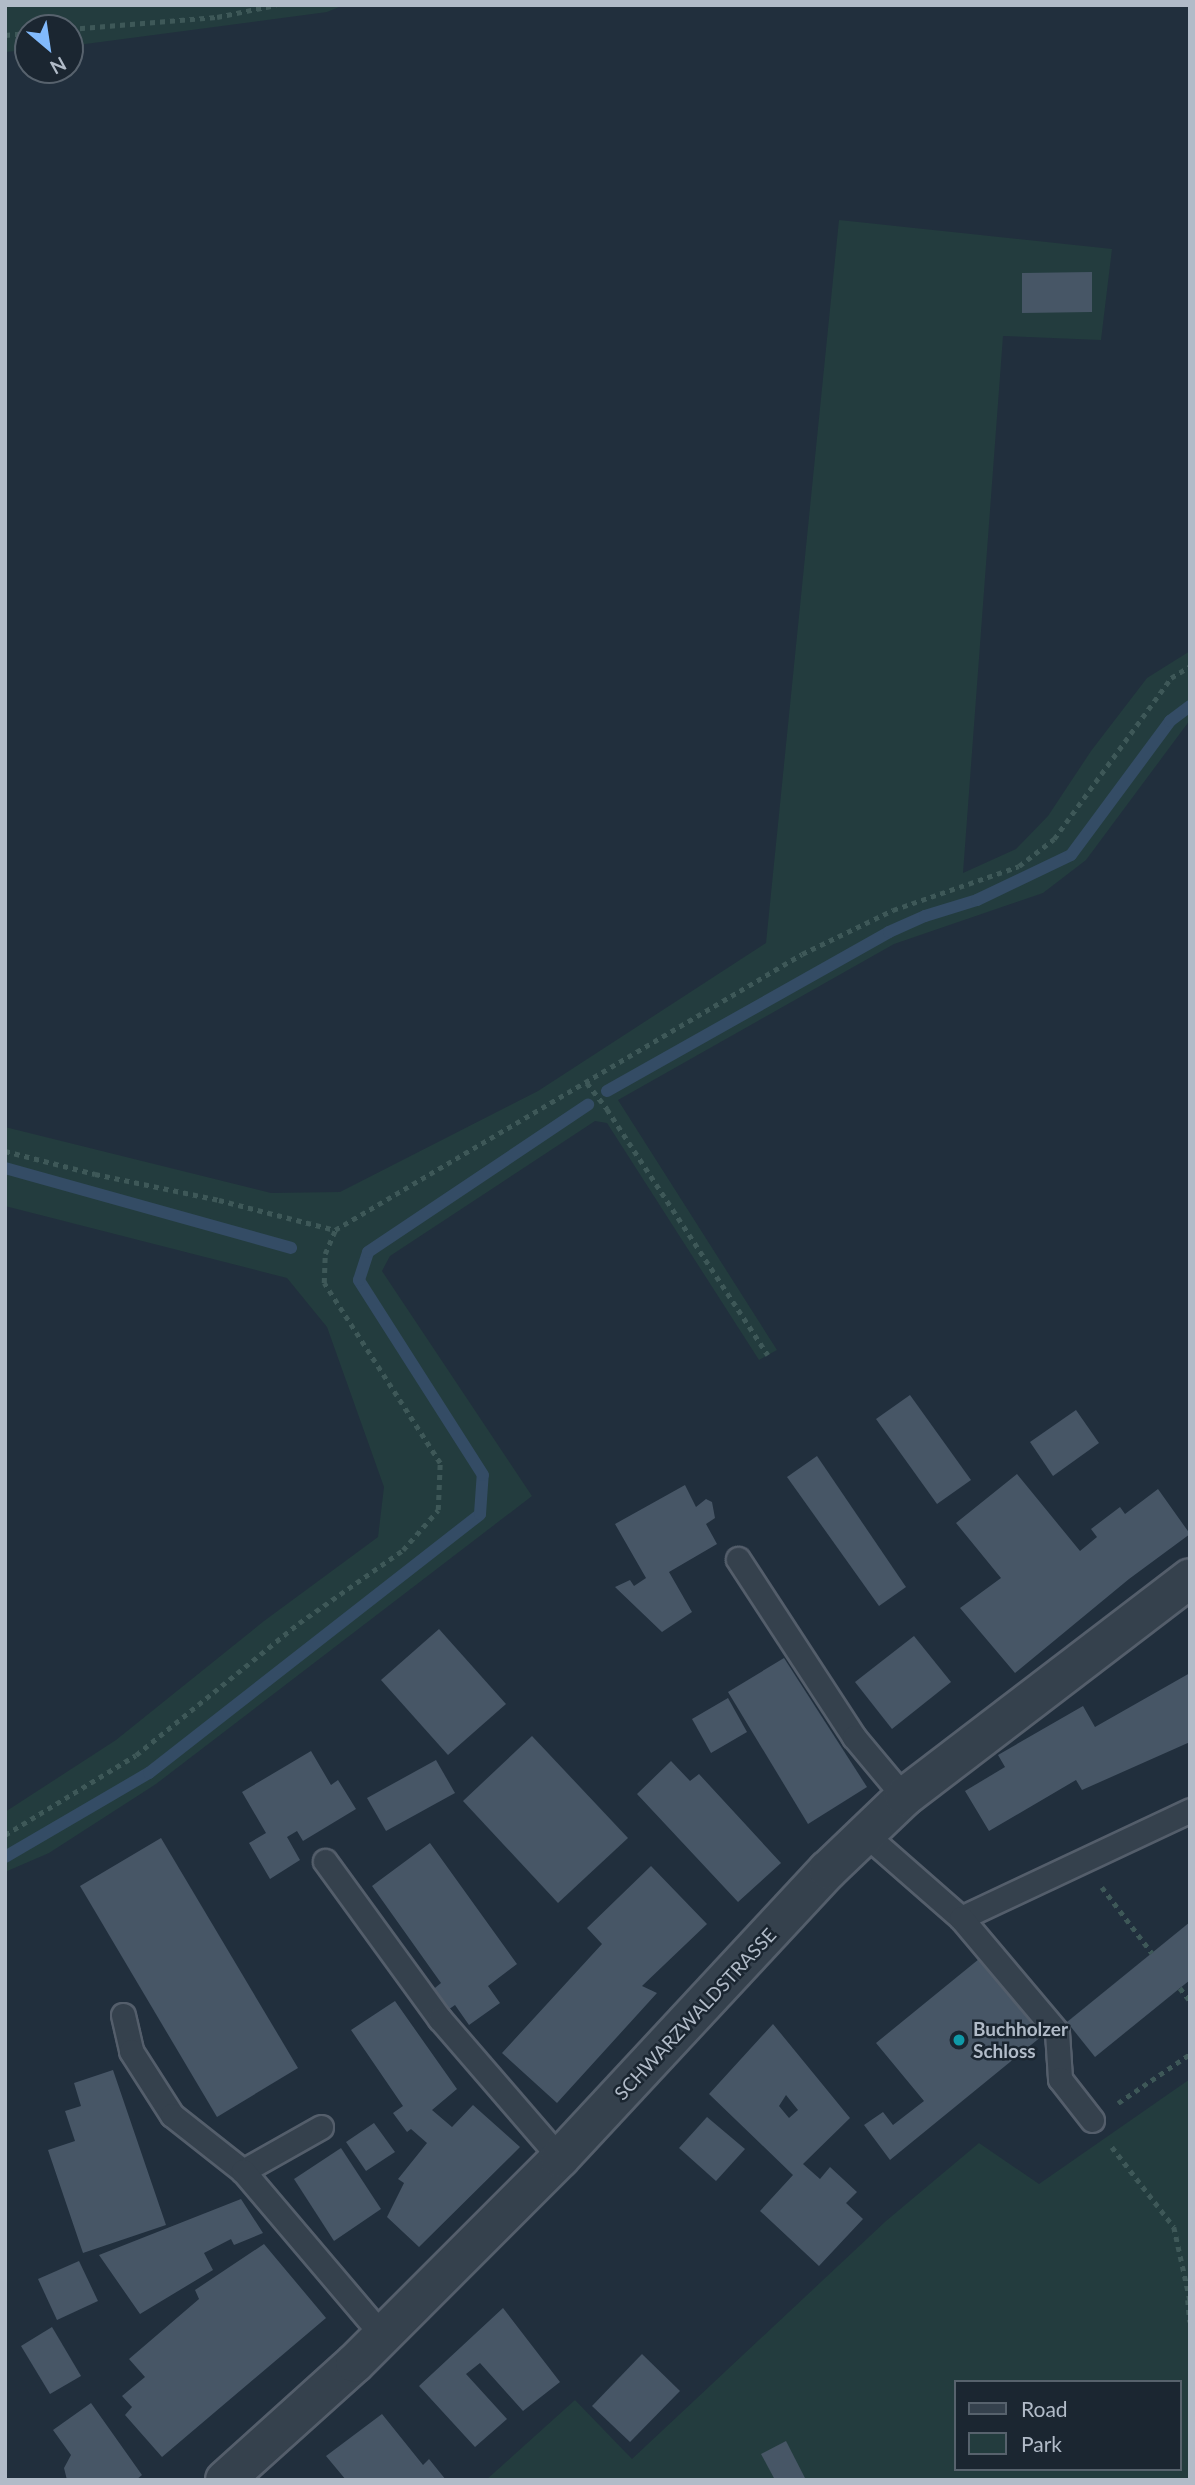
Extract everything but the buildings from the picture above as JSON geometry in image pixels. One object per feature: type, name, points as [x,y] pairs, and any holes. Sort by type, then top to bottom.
[{"type":"street","name":"SCHWARZWALDSTRASSE","points":[[225,2480],[383,2336],[560,2158],[865,1834],[904,1797],[1190,1578]]},
{"type":"lane","points":[[737,1559],[855,1737],[904,1797]]},
{"type":"lane","points":[[961,1918],[1190,1810]]},
{"type":"lane","points":[[865,1834],[961,1918],[1057,2032],[1060,2079],[1092,2120]]},
{"type":"lane","points":[[325,1861],[440,2019],[560,2158]]},
{"type":"lane","points":[[122,2015],[131,2051],[172,2115],[243,2171],[383,2336]]},
{"type":"lane","points":[[243,2171],[321,2127]]},
{"type":"path","points":[[84,28],[217,17],[276,5]]},
{"type":"path","points":[[5,1835],[136,1755],[299,1623],[403,1550],[438,1510],[440,1463],[324,1283],[325,1254],[335,1230],[802,954],[893,910],[1019,866],[1054,839],[1084,802],[1171,678],[1190,666]]},
{"type":"path","points":[[587,1083],[607,1109],[768,1355]]},
{"type":"path","points":[[5,1151],[95,1174],[219,1199],[335,1230]]},
{"type":"path","points":[[1085,1859],[1152,1953]]},
{"type":"path","points":[[1180,1988],[1190,2001]]},
{"type":"path","points":[[1190,2054],[1092,2120],[1174,2227],[1189,2300],[1190,2322]]},
{"type":"green space","points":[[5,5],[344,5],[327,12],[84,44],[84,14],[14,14],[14,51],[5,52]]},
{"type":"green space","points":[[839,220],[1112,249],[1101,340],[1003,336],[963,873],[1016,849],[1048,816],[1091,751],[1147,678],[1190,651],[1190,720],[1086,860],[1043,893],[894,944],[618,1100],[777,1350],[759,1360],[607,1123],[595,1121],[390,1256],[382,1271],[532,1496],[156,1784],[49,1853],[5,1872],[5,1812],[116,1740],[264,1621],[378,1537],[384,1487],[327,1327],[287,1278],[5,1206],[5,1127],[271,1193],[340,1192],[538,1091],[766,943]]},
{"type":"green space","points":[[1190,2079],[1190,2480],[486,2480],[575,2400],[632,2459],[886,2221],[979,2143],[1039,2184]]},
{"type":"waterway","points":[[607,1091],[889,932],[925,916],[977,900],[1071,855],[1170,721],[1190,706]]},
{"type":"waterway","points":[[5,1857],[149,1773],[480,1514],[483,1475],[359,1280],[368,1252],[588,1105]]},
{"type":"waterway","points":[[5,1168],[291,1248]]},
{"type":"place","name":"Buchholzer Schloss","points":[[959,2040]]}]
